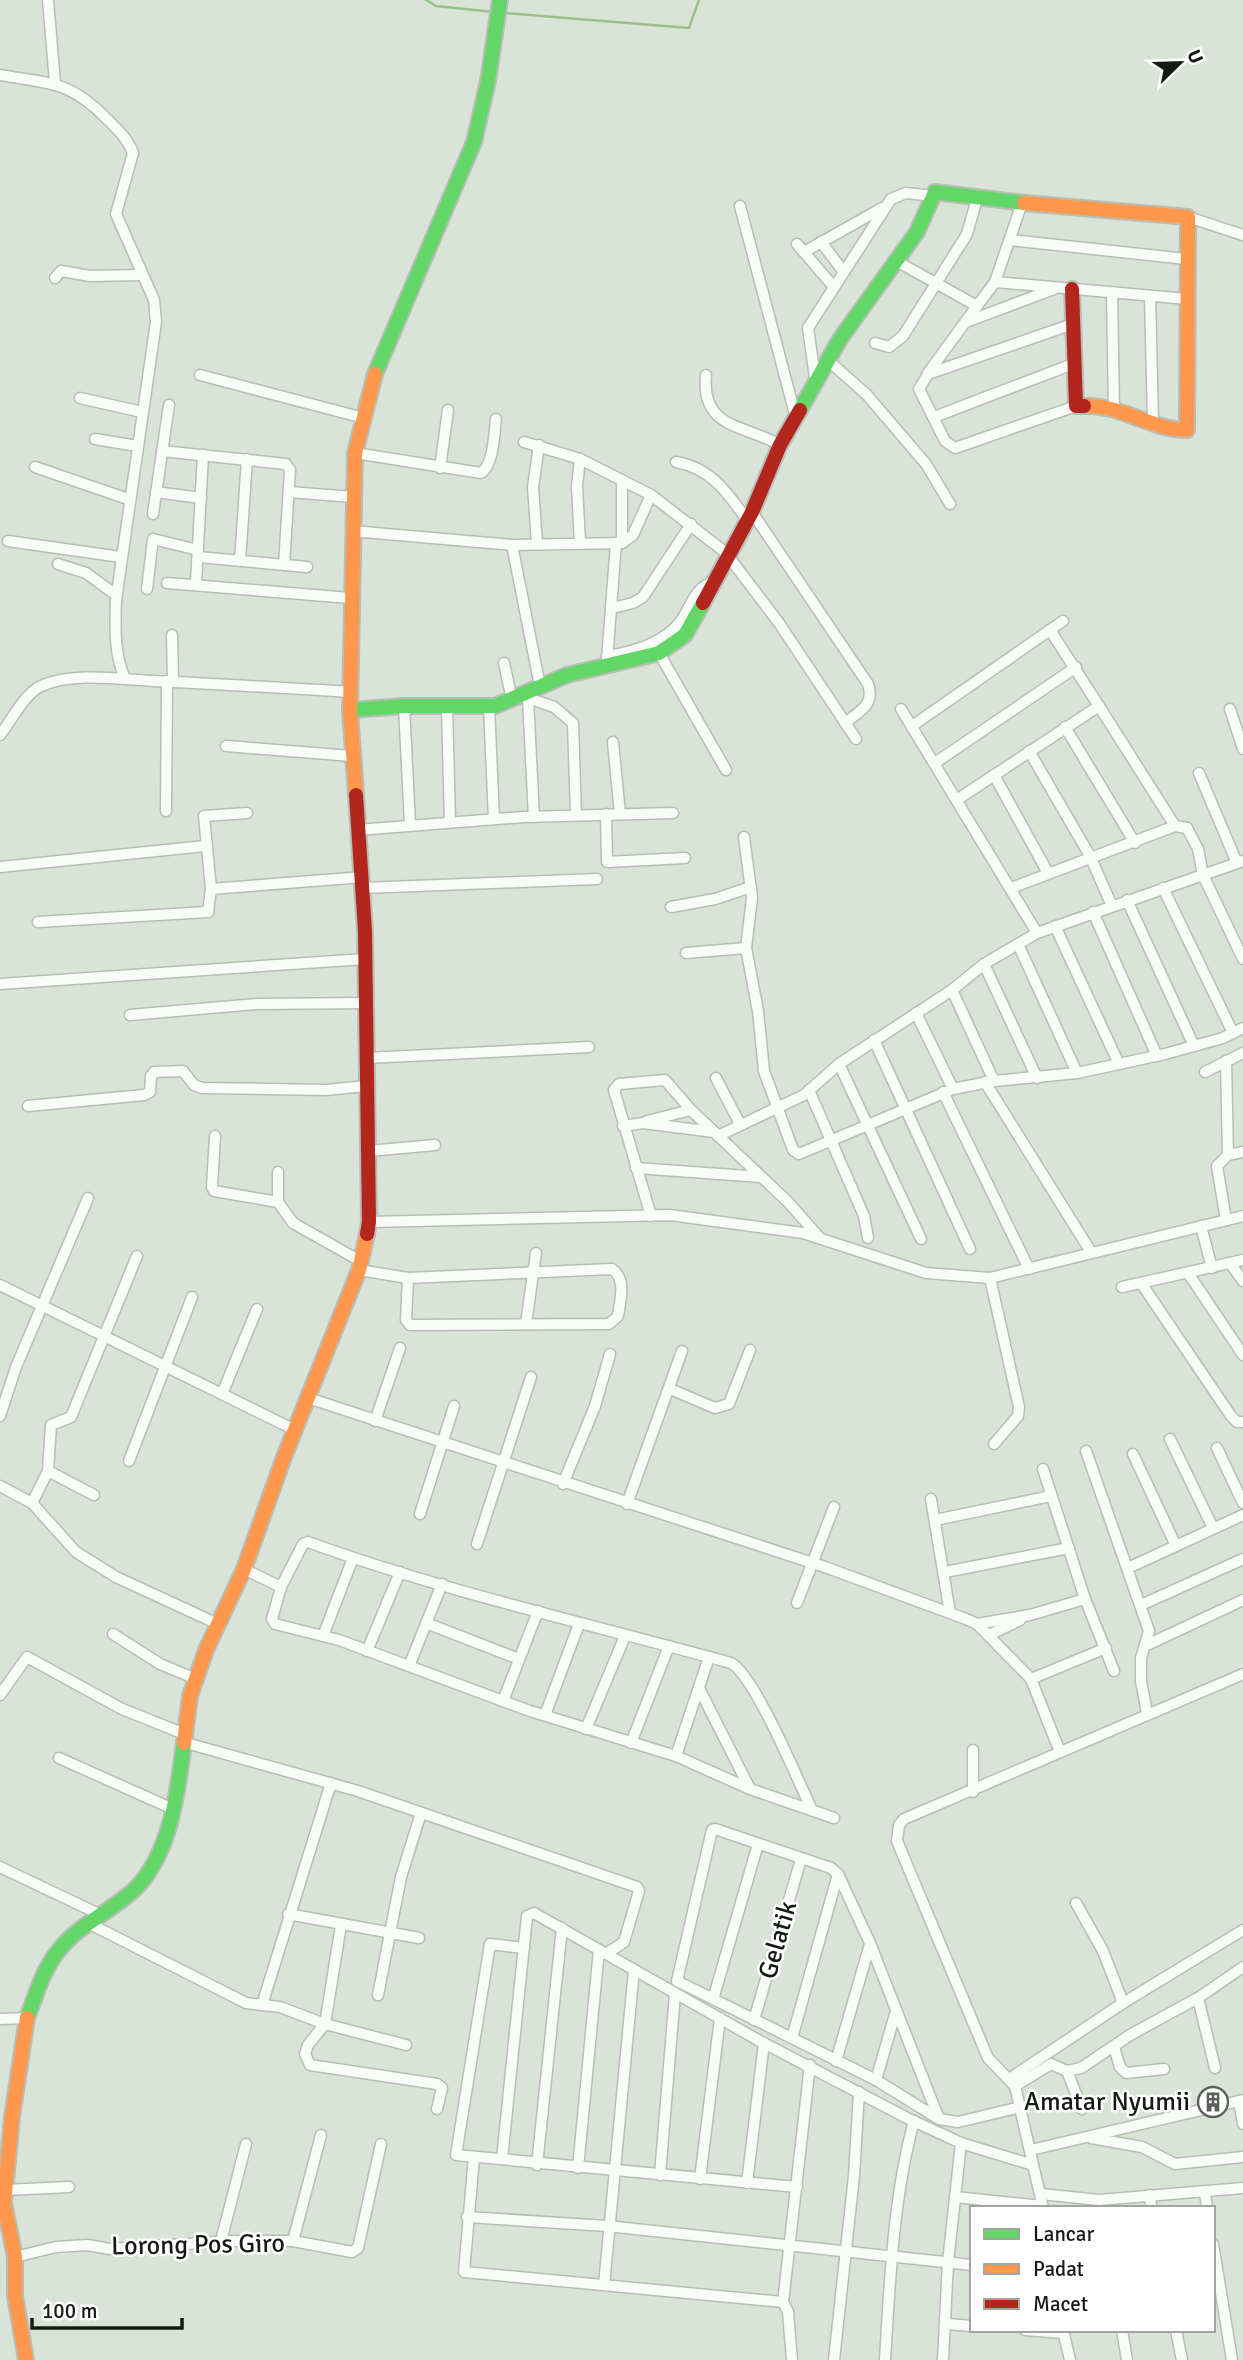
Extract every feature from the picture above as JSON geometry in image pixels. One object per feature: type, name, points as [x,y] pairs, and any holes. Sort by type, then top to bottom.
[{"type":"main road","points":[[26,2360],[15,2296],[15,2257],[3,2199],[6,2117],[27,2018],[46,1970],[60,1948],[120,1903],[143,1879],[156,1860],[173,1809],[187,1739],[190,1696],[206,1650],[244,1569],[295,1430],[361,1266],[369,1222],[366,959],[350,710],[350,598],[355,453],[360,417],[373,370],[467,163],[484,98],[500,0]]},
{"type":"main road","points":[[350,710],[404,706],[489,706],[512,700],[607,660],[659,653],[685,635],[750,516],[780,445],[830,362],[840,339],[898,262],[929,211],[935,191],[1022,203],[1188,217],[1188,430],[1181,432],[1097,405],[1076,406],[1073,324],[1065,289]]},
{"type":"street","points":[[48,0],[54,83]]},
{"type":"street","points":[[0,75],[54,83],[74,90],[90,102],[131,147],[134,160],[116,214],[156,309],[116,595],[115,630],[119,665],[124,679]]},
{"type":"street","points":[[816,384],[808,328],[833,286],[886,206],[897,194],[934,195]]},
{"type":"street","points":[[875,343],[887,348],[898,342],[938,284],[967,234],[978,195]]},
{"type":"street","points":[[1022,203],[995,282],[919,389],[945,441],[955,448],[1076,406]]},
{"type":"street","points":[[740,205],[796,418]]},
{"type":"street","points":[[833,286],[801,248],[821,242],[886,206]]},
{"type":"street","points":[[1188,217],[1243,235]]},
{"type":"street","points":[[1010,240],[1186,259]]},
{"type":"street","points":[[821,242],[843,271]]},
{"type":"street","points":[[898,262],[977,306]]},
{"type":"street","points":[[55,278],[61,271],[90,275],[142,275]]},
{"type":"street","points":[[995,282],[1188,299]]},
{"type":"street","points":[[966,322],[1065,289]]},
{"type":"street","points":[[1112,293],[1114,409]]},
{"type":"street","points":[[1150,296],[1153,423]]},
{"type":"street","points":[[928,374],[1073,324]]},
{"type":"street","points":[[830,362],[867,394],[926,464],[950,504]]},
{"type":"street","points":[[934,417],[1073,364]]},
{"type":"street","points":[[200,375],[360,417]]},
{"type":"street","points":[[706,375],[707,404],[714,415],[780,445]]},
{"type":"street","points":[[80,398],[142,412]]},
{"type":"street","points":[[153,514],[169,405]]},
{"type":"street","points":[[440,468],[448,411]]},
{"type":"street","points":[[355,453],[473,474],[486,469],[496,419]]},
{"type":"street","points":[[95,439],[137,446]]},
{"type":"street","points":[[524,442],[580,459],[650,495],[691,524],[729,556],[856,739]]},
{"type":"street","points":[[537,542],[533,487],[539,445]]},
{"type":"street","points":[[162,451],[286,464],[290,470],[284,565]]},
{"type":"street","points":[[196,583],[203,455]]},
{"type":"street","points":[[240,561],[247,459]]},
{"type":"street","points":[[580,459],[577,486],[580,543]]},
{"type":"street","points":[[676,462],[694,465],[714,478],[750,516],[868,684],[872,698],[869,704],[845,723]]},
{"type":"street","points":[[35,467],[128,499]]},
{"type":"street","points":[[622,481],[619,543],[607,660],[633,652],[668,633],[680,623],[702,586],[713,582]]},
{"type":"street","points":[[156,492],[201,498]]},
{"type":"street","points":[[289,492],[353,497]]},
{"type":"street","points":[[352,531],[512,545],[537,542],[619,543],[633,535],[650,495]]},
{"type":"street","points":[[612,608],[633,603],[643,597],[691,524]]},
{"type":"street","points":[[147,589],[153,539],[198,554],[307,567]]},
{"type":"street","points":[[8,541],[121,557]]},
{"type":"street","points":[[512,545],[531,692],[534,817]]},
{"type":"street","points":[[58,565],[86,573],[116,595]]},
{"type":"street","points":[[167,583],[196,583],[350,598]]},
{"type":"street","points":[[912,726],[1063,621]]},
{"type":"street","points":[[1050,630],[1175,826]]},
{"type":"street","points":[[166,811],[172,635]]},
{"type":"street","points":[[659,653],[726,770]]},
{"type":"street","points":[[504,663],[512,700]]},
{"type":"street","points":[[936,763],[1076,667]]},
{"type":"street","points":[[0,735],[39,687],[99,678],[350,692]]},
{"type":"street","points":[[531,692],[573,723],[576,816]]},
{"type":"street","points":[[404,706],[410,824]]},
{"type":"street","points":[[447,706],[450,822]]},
{"type":"street","points":[[489,706],[494,819]]},
{"type":"street","points":[[958,799],[1099,706]]},
{"type":"street","points":[[901,709],[1037,933]]},
{"type":"street","points":[[1230,709],[1243,749]]},
{"type":"street","points":[[1065,726],[1135,843]]},
{"type":"street","points":[[613,742],[620,814]]},
{"type":"street","points":[[226,746],[352,756]]},
{"type":"street","points":[[1029,751],[1090,856],[1112,906]]},
{"type":"street","points":[[643,1123],[716,1134],[740,1125],[809,1090],[839,1064],[953,990],[984,964],[1037,933],[1240,862],[1199,773]]},
{"type":"street","points":[[994,775],[1048,873]]},
{"type":"street","points":[[38,922],[208,912],[211,889],[204,816],[247,813]]},
{"type":"street","points":[[358,830],[494,819],[673,813]]},
{"type":"street","points":[[606,814],[607,862],[685,858]]},
{"type":"street","points":[[1011,888],[1175,826],[1187,828],[1192,834],[1203,875],[1243,958]]},
{"type":"street","points":[[744,837],[751,887],[746,948],[760,1021],[765,1079],[793,1150],[804,1153],[948,1090],[989,1081],[1077,1073],[1157,1056],[1238,1030],[1163,888]]},
{"type":"street","points":[[0,867],[205,846]]},
{"type":"street","points":[[211,889],[363,882],[597,878]]},
{"type":"street","points":[[671,907],[715,899],[751,887]]},
{"type":"street","points":[[1127,900],[1194,1046]]},
{"type":"street","points":[[1093,912],[1157,1056]]},
{"type":"street","points":[[1055,926],[1119,1064]]},
{"type":"street","points":[[1018,944],[1077,1073]]},
{"type":"street","points":[[686,953],[746,948]]},
{"type":"street","points":[[0,984],[366,959]]},
{"type":"street","points":[[984,964],[1037,1078]]},
{"type":"street","points":[[953,990],[989,1081],[1091,1252]]},
{"type":"street","points":[[130,1014],[257,1004],[366,1003]]},
{"type":"street","points":[[916,1013],[1029,1269]]},
{"type":"street","points":[[874,1040],[970,1249]]},
{"type":"street","points":[[366,1058],[589,1047]]},
{"type":"street","points":[[1205,1072],[1243,1053]]},
{"type":"street","points":[[1226,1061],[1228,1155]]},
{"type":"street","points":[[839,1064],[921,1239]]},
{"type":"street","points":[[27,1106],[144,1095],[150,1092],[150,1076],[156,1072],[183,1071],[194,1085],[202,1088],[326,1090],[366,1086]]},
{"type":"street","points":[[716,1078],[740,1125]]},
{"type":"street","points":[[651,1216],[614,1090],[619,1084],[665,1080],[691,1110],[761,1177],[820,1239]]},
{"type":"street","points":[[809,1090],[864,1216],[868,1238]]},
{"type":"street","points":[[623,1126],[691,1110]]},
{"type":"street","points":[[215,1136],[214,1191],[278,1202]]},
{"type":"street","points":[[368,1151],[435,1145]]},
{"type":"street","points":[[1226,1220],[1217,1166],[1228,1155],[1243,1152]]},
{"type":"street","points":[[636,1168],[761,1177]]},
{"type":"street","points":[[278,1172],[278,1202],[293,1223],[361,1266],[408,1278],[535,1271],[615,1271],[621,1281],[618,1316],[609,1324],[408,1324],[408,1278]]},
{"type":"street","points":[[0,1416],[16,1367],[88,1198]]},
{"type":"street","points":[[369,1222],[651,1216],[726,1220],[803,1233],[926,1273],[990,1278],[1243,1216]]},
{"type":"street","points":[[1201,1226],[1212,1268]]},
{"type":"street","points":[[526,1323],[536,1253]]},
{"type":"street","points":[[32,1503],[48,1471],[51,1425],[71,1417],[137,1256]]},
{"type":"street","points":[[1122,1287],[1243,1260]]},
{"type":"street","points":[[1230,1263],[1243,1282]]},
{"type":"street","points":[[1188,1273],[1243,1355]]},
{"type":"street","points":[[990,1278],[1019,1407],[1018,1416],[994,1444]]},
{"type":"street","points":[[1141,1283],[1231,1416],[1237,1422],[1243,1422]]},
{"type":"street","points":[[0,1285],[295,1430]]},
{"type":"street","points":[[129,1461],[192,1297]]},
{"type":"street","points":[[222,1394],[257,1310]]},
{"type":"street","points":[[375,1421],[400,1348]]},
{"type":"street","points":[[670,1389],[715,1408],[722,1408],[729,1404],[750,1350]]},
{"type":"street","points":[[627,1504],[682,1351]]},
{"type":"street","points":[[563,1484],[595,1406],[610,1354]]},
{"type":"street","points":[[477,1544],[530,1377]]},
{"type":"street","points":[[308,1398],[818,1566],[977,1624],[1031,1679],[1060,1752]]},
{"type":"street","points":[[420,1514],[440,1443],[454,1406]]},
{"type":"street","points":[[1170,1439],[1213,1528]]},
{"type":"street","points":[[1217,1448],[1243,1503]]},
{"type":"street","points":[[1086,1451],[1149,1631],[1141,1658],[1141,1681],[1147,1713]]},
{"type":"street","points":[[1133,1454],[1176,1546]]},
{"type":"street","points":[[1043,1469],[1086,1599],[1114,1671]]},
{"type":"street","points":[[48,1471],[94,1495]]},
{"type":"street","points":[[0,1486],[32,1503],[76,1552],[117,1577],[220,1625]]},
{"type":"street","points":[[935,1520],[1051,1496]]},
{"type":"street","points":[[931,1499],[950,1613]]},
{"type":"street","points":[[797,1603],[818,1566],[834,1507]]},
{"type":"street","points":[[1128,1569],[1243,1515]]},
{"type":"street","points":[[812,1810],[743,1674],[731,1664],[579,1624],[304,1543],[281,1587],[273,1622],[367,1651],[586,1729],[677,1756],[750,1789],[834,1818]]},
{"type":"street","points":[[945,1572],[1069,1548]]},
{"type":"street","points":[[323,1636],[353,1558]]},
{"type":"street","points":[[1141,1605],[1243,1559]]},
{"type":"street","points":[[244,1569],[281,1587]]},
{"type":"street","points":[[367,1651],[400,1572]]},
{"type":"street","points":[[409,1666],[442,1584]]},
{"type":"street","points":[[977,1624],[1030,1615],[1086,1599]]},
{"type":"street","points":[[1147,1645],[1243,1600]]},
{"type":"street","points":[[503,1701],[538,1611]]},
{"type":"street","points":[[989,1635],[1030,1615]]},
{"type":"street","points":[[426,1623],[519,1659]]},
{"type":"street","points":[[545,1715],[579,1624]]},
{"type":"street","points":[[113,1634],[160,1664],[196,1679]]},
{"type":"street","points":[[586,1729],[625,1636]]},
{"type":"street","points":[[631,1743],[668,1646]]},
{"type":"street","points":[[1031,1679],[1106,1648]]},
{"type":"street","points":[[0,1695],[27,1657],[122,1709],[187,1739],[331,1783],[638,1888],[624,1941],[603,1952]]},
{"type":"street","points":[[677,1756],[709,1657]]},
{"type":"street","points":[[1042,2206],[1021,2107],[1012,2083],[988,2057],[897,1841],[899,1825],[904,1819],[973,1792],[1147,1713],[1243,1674]]},
{"type":"street","points":[[699,1688],[750,1789]]},
{"type":"street","points":[[973,1750],[973,1792]]},
{"type":"street","points":[[59,1758],[173,1809]]},
{"type":"street","points":[[262,2005],[288,1914],[331,1783]]},
{"type":"street","points":[[378,1996],[401,1877],[421,1813]]},
{"type":"street","points":[[939,2119],[870,1943],[838,1874],[831,1868],[715,1829],[710,1833],[676,1977],[679,1982],[714,1996],[754,2020],[876,2080],[939,2119],[958,2122],[1021,2107]]},
{"type":"street","points":[[714,1996],[758,1844]]},
{"type":"street","name":"Gelatik","points":[[754,2020],[801,1859]]},
{"type":"street","points":[[0,1867],[217,1990],[246,2003],[280,2007],[325,2024],[406,2045]]},
{"type":"street","points":[[792,2038],[838,1874]]},
{"type":"street","points":[[1076,1903],[1103,1951],[1123,2003]]},
{"type":"street","points":[[288,1914],[419,1938]]},
{"type":"street","points":[[502,2159],[524,1948],[529,1914],[538,1914],[764,2043],[914,2121],[961,2143],[1033,2165]]},
{"type":"street","points":[[341,1925],[325,2024],[308,2045],[305,2054],[310,2066],[437,2084],[442,2088],[437,2109]]},
{"type":"street","points":[[537,2165],[562,1928]]},
{"type":"street","points":[[1012,2083],[1123,2003],[1243,1930]]},
{"type":"street","points":[[836,2061],[870,1943]]},
{"type":"street","points":[[524,1948],[490,1944],[456,2152],[459,2156],[797,2187]]},
{"type":"street","points":[[578,2168],[603,1952]]},
{"type":"street","points":[[1012,2083],[1051,2064],[1067,2071],[1081,2068],[1198,1998],[1243,1967]]},
{"type":"street","points":[[604,2285],[607,2226],[634,1969]]},
{"type":"street","points":[[660,2175],[675,1994]]},
{"type":"street","points":[[1198,1998],[1214,2068]]},
{"type":"street","points":[[876,2080],[896,2011]]},
{"type":"street","points":[[0,2019],[27,2018]]},
{"type":"street","points":[[700,2179],[720,2018]]},
{"type":"street","points":[[747,2183],[764,2043]]},
{"type":"street","points":[[1114,2047],[1122,2070],[1126,2073],[1164,2069]]},
{"type":"street","points":[[792,2360],[788,2312],[783,2302],[792,2248],[810,2065]]},
{"type":"street","points":[[1067,2071],[1082,2109]]},
{"type":"street","points":[[834,2360],[859,2092]]},
{"type":"street","points":[[1031,2150],[1241,2100],[1243,2124]]},
{"type":"street","points":[[885,2360],[892,2254],[906,2150],[914,2121]]},
{"type":"street","points":[[293,2241],[321,2135]]},
{"type":"street","points":[[1087,2137],[1142,2147],[1175,2164],[1243,2157]]},
{"type":"street","points":[[943,2360],[948,2262],[961,2143]]},
{"type":"street","points":[[221,2241],[246,2144]]},
{"type":"street","name":"Lorong Pos Giro","points":[[15,2257],[56,2247],[87,2245],[110,2249],[221,2241],[293,2241],[354,2252],[382,2144]]},
{"type":"street","points":[[474,2157],[464,2272],[783,2302]]},
{"type":"street","points":[[3,2199],[69,2187]]},
{"type":"street","points":[[1041,2194],[1100,2204],[1149,2195],[1243,2188]]},
{"type":"street","points":[[1205,2192],[1208,2206]]},
{"type":"street","points":[[1149,2195],[1152,2206]]},
{"type":"street","points":[[955,2197],[1033,2206]]},
{"type":"street","points":[[467,2217],[607,2226],[845,2254],[892,2254],[970,2265]]},
{"type":"street","points":[[1215,2256],[1232,2360]]},
{"type":"street","points":[[946,2324],[970,2326]]},
{"type":"street","points":[[1064,2332],[1070,2360]]},
{"type":"street","points":[[1122,2332],[1127,2360]]},
{"type":"street","points":[[1176,2332],[1182,2360]]},
{"type":"waterway","points":[[426,0],[436,6],[494,12]]},
{"type":"waterway","points":[[505,13],[689,28],[699,0]]},
{"type":"traffic: fast","points":[[375,374],[474,142],[488,81],[500,0]]},
{"type":"traffic: fast","points":[[800,410],[840,339],[917,232],[935,192],[1024,203]]},
{"type":"traffic: fast","points":[[350,710],[404,706],[495,706],[567,675],[659,653],[685,635],[703,603]]},
{"type":"traffic: fast","points":[[27,2018],[53,1957],[76,1933],[135,1889],[157,1858],[171,1820],[184,1743]]},
{"type":"traffic: slow","points":[[1024,203],[1188,217],[1187,430],[1161,426],[1110,409],[1084,406]]},
{"type":"traffic: slow","points":[[356,795],[350,710],[355,453],[375,374]]},
{"type":"traffic: slow","points":[[184,1743],[190,1696],[206,1650],[244,1569],[284,1457],[359,1270],[367,1234]]},
{"type":"traffic: slow","points":[[26,2360],[15,2296],[15,2257],[4,2203],[12,2117],[27,2018]]},
{"type":"traffic: jam","points":[[1072,289],[1076,406],[1084,406]]},
{"type":"traffic: jam","points":[[703,603],[752,512],[780,445],[800,410]]},
{"type":"traffic: jam","points":[[356,795],[365,931],[367,1234]]},
{"type":"place","name":"Amatar Nyumii","points":[[1213,2102]]}]
